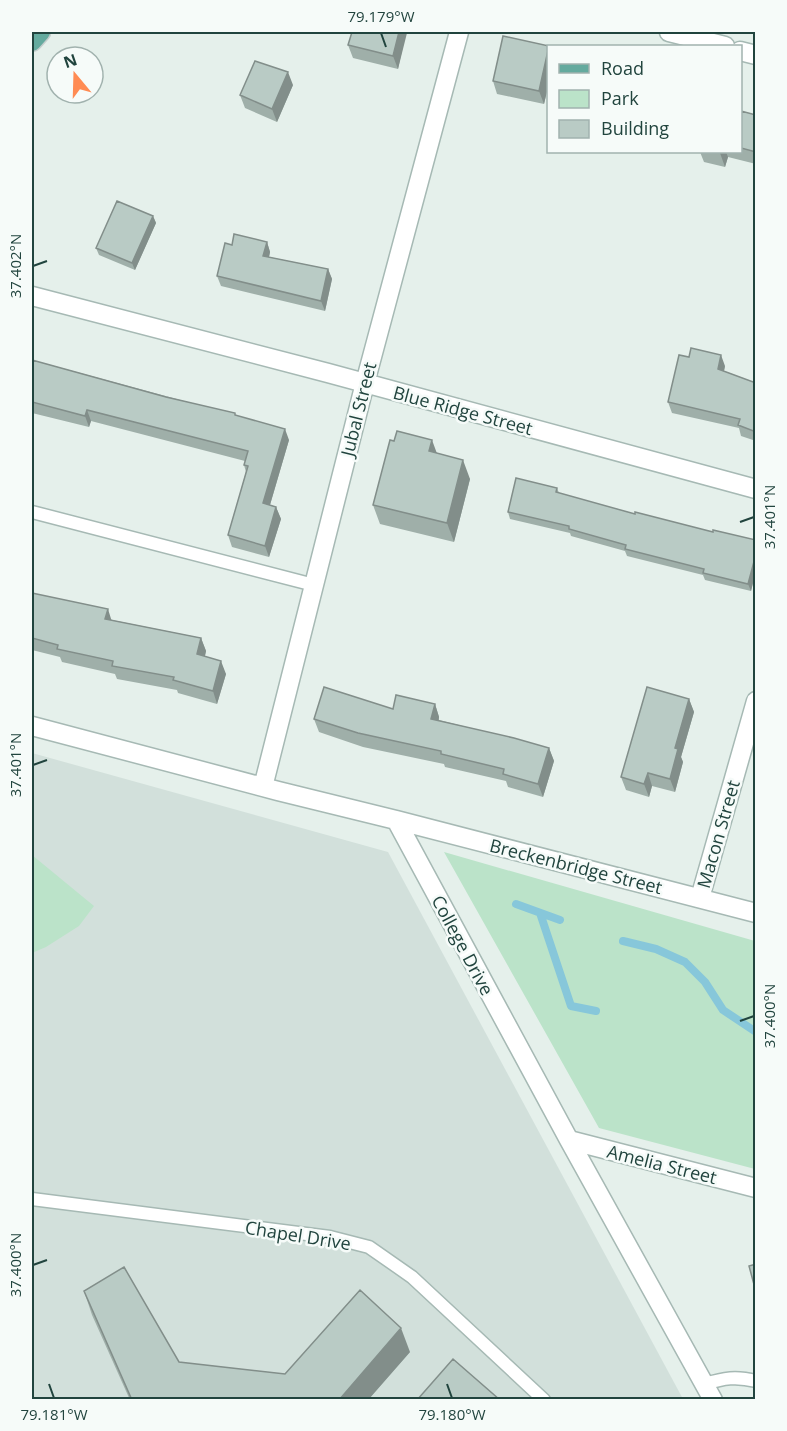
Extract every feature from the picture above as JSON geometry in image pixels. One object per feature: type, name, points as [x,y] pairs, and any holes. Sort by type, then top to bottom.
[{"type":"main road","points":[[32,42],[41,32]]},
{"type":"street","name":"Jubal Street","points":[[263,787],[365,383],[459,32]]},
{"type":"street","points":[[669,32],[721,45]]},
{"type":"street","name":"Blue Ridge Street","points":[[32,296],[756,489]]},
{"type":"street","name":"Macon Street","points":[[700,898],[756,701]]},
{"type":"street","points":[[32,726],[396,820]]},
{"type":"street","name":"Breckenbridge Street","points":[[396,820],[756,914]]},
{"type":"street","name":"College Drive","points":[[396,820],[569,1140],[709,1392]]},
{"type":"street","name":"Amelia Street","points":[[569,1140],[756,1188]]},
{"type":"lane","points":[[32,512],[314,585]]},
{"type":"lane","name":"Chapel Drive","points":[[32,1199],[330,1237],[369,1247],[412,1277],[544,1400]]},
{"type":"lane","points":[[709,1392],[727,1376],[756,1381]]},
{"type":"shaded area","points":[[32,753],[388,852],[683,1399],[32,1399]]},
{"type":"green space","points":[[444,852],[755,941],[755,1169],[599,1128]]},
{"type":"green space","points":[[32,855],[94,906],[79,926],[32,953]]},
{"type":"building","points":[[352,32],[399,32],[393,56],[348,45]]},
{"type":"building","points":[[503,36],[547,46],[539,91],[493,81]]},
{"type":"building","points":[[255,61],[288,72],[272,109],[240,95]]},
{"type":"building","points":[[742,111],[756,115],[756,152],[742,148]]},
{"type":"building","points":[[117,201],[153,216],[132,263],[96,248]]},
{"type":"building","points":[[234,234],[267,242],[263,256],[328,269],[321,301],[217,276],[225,243],[232,245]]},
{"type":"building","points":[[691,348],[721,355],[718,369],[756,383],[756,432],[738,425],[740,419],[668,402],[679,355],[689,357]]},
{"type":"building","points":[[32,360],[166,397],[235,413],[235,415],[285,429],[263,503],[276,507],[265,546],[228,535],[248,466],[244,465],[248,451],[87,410],[85,416],[32,402]]},
{"type":"building","points":[[397,431],[432,440],[429,451],[463,460],[447,523],[373,505],[390,440],[394,441]]},
{"type":"building","points":[[516,478],[557,488],[556,492],[635,514],[635,512],[713,532],[713,530],[756,540],[756,554],[748,584],[703,573],[704,569],[625,549],[626,545],[569,529],[569,526],[508,512]]},
{"type":"building","points":[[32,593],[108,609],[105,619],[201,638],[197,654],[221,661],[213,691],[173,680],[174,677],[112,666],[113,661],[57,649],[58,645],[32,638]]},
{"type":"building","points":[[324,687],[393,709],[396,695],[435,704],[431,719],[549,748],[538,784],[503,774],[504,769],[441,754],[441,751],[358,733],[314,719]]},
{"type":"building","points":[[647,687],[689,699],[675,748],[678,749],[670,779],[648,773],[644,784],[621,777]]},
{"type":"building","points":[[756,1264],[756,1292],[749,1266]]},
{"type":"building","points":[[124,1267],[179,1362],[285,1374],[360,1290],[401,1328],[339,1400],[132,1400],[84,1291]]},
{"type":"building","points":[[453,1359],[500,1400],[417,1400]]},
{"type":"waterway","points":[[516,904],[560,920]]},
{"type":"waterway","points":[[540,913],[571,1006],[596,1011]]},
{"type":"waterway","points":[[623,941],[656,949],[685,962],[705,982],[723,1010],[756,1032]]}]
